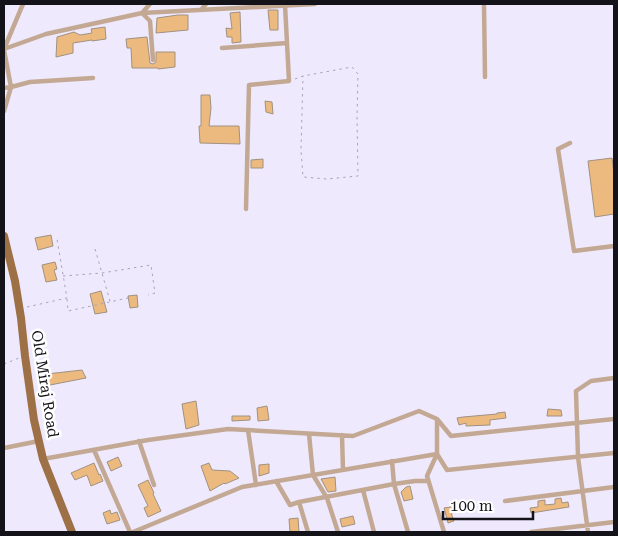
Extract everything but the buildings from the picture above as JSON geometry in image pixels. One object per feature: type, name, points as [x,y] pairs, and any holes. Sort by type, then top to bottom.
[{"type":"main road","name":"Old Miraj Road","points":[[4,236],[15,281],[34,420],[43,459],[72,532]]},
{"type":"street","points":[[4,111],[11,87],[4,49],[24,4]]},
{"type":"street","points":[[142,12],[150,4]]},
{"type":"street","points":[[201,10],[206,4]]},
{"type":"street","points":[[4,49],[46,34],[142,12],[315,4]]},
{"type":"street","points":[[484,4],[485,77]]},
{"type":"street","points":[[246,209],[249,85],[289,81],[285,5]]},
{"type":"street","points":[[142,12],[150,22],[153,60]]},
{"type":"street","points":[[222,48],[287,43]]},
{"type":"street","points":[[4,88],[30,82],[93,78]]},
{"type":"street","points":[[570,143],[558,149],[574,251],[614,246]]},
{"type":"street","points":[[588,532],[578,457],[576,391],[591,381],[614,378]]},
{"type":"street","points":[[43,459],[139,441],[228,429],[353,436],[419,411],[437,419],[451,436],[614,418]]},
{"type":"street","points":[[437,419],[437,454],[427,476],[444,532]]},
{"type":"street","points":[[248,430],[256,485]]},
{"type":"street","points":[[309,434],[314,475],[327,498],[338,532]]},
{"type":"street","points":[[342,435],[343,470]]},
{"type":"street","points":[[4,448],[39,441]]},
{"type":"street","points":[[139,441],[154,485]]},
{"type":"street","points":[[94,450],[132,532],[242,487],[437,454]]},
{"type":"street","points":[[437,454],[447,470],[614,453]]},
{"type":"street","points":[[392,461],[394,484],[408,532]]},
{"type":"street","points":[[276,481],[290,505],[415,480],[428,480]]},
{"type":"street","points":[[506,501],[614,487]]},
{"type":"street","points":[[363,490],[374,532]]},
{"type":"street","points":[[299,502],[308,532]]},
{"type":"street","points":[[532,532],[614,522]]},
{"type":"path","points":[[289,81],[303,76],[352,67],[358,74],[358,176],[327,179],[303,177],[301,150],[303,76]]},
{"type":"path","points":[[57,239],[68,311],[128,298]]},
{"type":"path","points":[[95,249],[110,302]]},
{"type":"path","points":[[63,276],[102,273],[150,265],[155,293],[148,295]]},
{"type":"path","points":[[19,308],[67,298]]},
{"type":"path","points":[[4,364],[25,356]]}]
